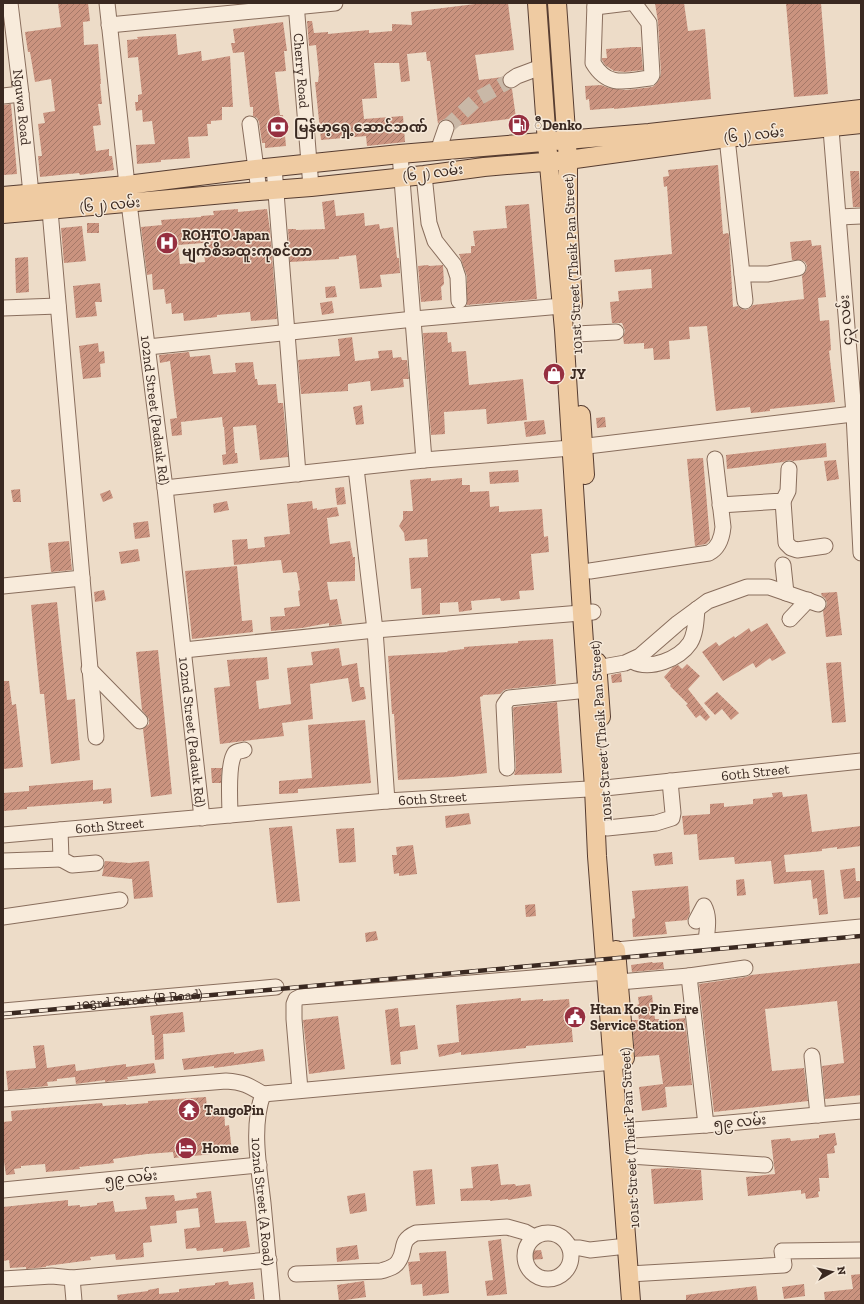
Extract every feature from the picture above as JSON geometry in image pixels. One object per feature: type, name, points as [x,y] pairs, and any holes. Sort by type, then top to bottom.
[{"type":"main road","name":"101st Street (Theik Pan Street)","points":[[537,3],[548,161],[568,306],[576,334],[577,447],[590,571],[587,613],[597,668],[593,689]]},
{"type":"main road","name":"101st Street (Theik Pan Street)","points":[[557,3],[568,160],[568,306],[587,613],[600,788],[603,856],[619,1062],[623,1130],[626,1246],[640,1301]]},
{"type":"main road","name":"(၆၂) လမ်း","points":[[3,214],[311,187],[402,178],[484,167],[568,160],[727,138],[830,120],[861,109]]},
{"type":"main road","name":"(၆၂) လမ်း","points":[[3,196],[128,185],[256,169],[400,154],[547,143],[649,133],[830,120],[861,124]]},
{"type":"main road","name":"101st Street (Theik Pan Street)","points":[[600,788],[607,828],[603,856]]},
{"type":"main road","name":"101st Street (Theik Pan Street)","points":[[607,897],[616,950],[613,977]]},
{"type":"main road","name":"101st Street (Theik Pan Street)","points":[[623,1130],[630,1156],[634,1274],[631,1301]]},
{"type":"street","name":"102nd Street (Padauk Rd)","points":[[107,3],[129,203],[148,347],[184,650],[202,818]]},
{"type":"street","points":[[109,25],[296,5],[335,3]]},
{"type":"street","points":[[628,3],[595,5],[593,60],[595,66],[604,76],[612,81],[650,78],[652,75],[649,24],[634,3]]},
{"type":"street","name":"Nguwa Road","points":[[8,5],[21,94],[40,193],[41,211],[58,306],[96,737]]},
{"type":"street","name":"Cherry Road","points":[[296,5],[311,187]]},
{"type":"street","points":[[511,80],[517,76],[541,67]]},
{"type":"street","points":[[3,96],[21,94]]},
{"type":"street","name":"၄၃ လမ်း","points":[[830,120],[857,414],[861,553]]},
{"type":"street","points":[[250,124],[256,169],[268,190]]},
{"type":"street","points":[[438,151],[446,128]]},
{"type":"street","points":[[727,138],[744,301]]},
{"type":"street","points":[[400,154],[424,460]]},
{"type":"street","points":[[274,167],[268,190],[286,332],[298,474]]},
{"type":"street","points":[[424,175],[429,223],[434,241],[454,265],[458,277],[459,300]]},
{"type":"street","points":[[838,217],[861,216]]},
{"type":"street","points":[[742,274],[768,274],[798,268]]},
{"type":"street","points":[[3,308],[58,306]]},
{"type":"street","points":[[148,347],[414,319],[568,306]]},
{"type":"street","points":[[576,334],[616,332]]},
{"type":"street","points":[[165,488],[424,460],[577,447],[857,414]]},
{"type":"street","points":[[590,571],[709,553],[715,550],[722,535],[723,518],[720,505],[715,459]]},
{"type":"street","points":[[356,468],[375,630],[387,801]]},
{"type":"street","points":[[790,469],[788,491],[783,501],[786,543],[791,548],[797,550],[825,546]]},
{"type":"street","points":[[720,505],[783,501]]},
{"type":"street","points":[[784,565],[786,593]]},
{"type":"street","points":[[3,586],[82,578]]},
{"type":"street","points":[[597,668],[632,660],[640,656],[678,623],[708,601],[747,587],[769,587],[813,602],[790,619]]},
{"type":"street","points":[[632,660],[640,664],[650,664],[665,661],[680,653],[690,643],[692,638],[696,625],[697,609]]},
{"type":"street","points":[[184,650],[375,630],[587,613]]},
{"type":"street","points":[[89,669],[140,721]]},
{"type":"street","points":[[507,768],[504,705],[509,698],[593,689]]},
{"type":"street","points":[[230,815],[229,780],[232,762],[234,754],[244,750]]},
{"type":"street","name":"60th Street","points":[[3,835],[387,801],[600,788],[861,761]]},
{"type":"street","points":[[607,828],[656,823],[672,818],[673,813],[670,781]]},
{"type":"street","points":[[60,830],[61,860]]},
{"type":"street","points":[[3,861],[61,860],[72,864],[96,863]]},
{"type":"street","points":[[3,917],[120,900]]},
{"type":"street","points":[[696,921],[704,906],[707,911],[708,920],[706,942]]},
{"type":"street","points":[[616,950],[861,927]]},
{"type":"street","points":[[300,1090],[294,1019],[294,1004],[296,999],[300,997],[613,977],[689,976],[745,968]]},
{"type":"street","points":[[689,976],[706,1125]]},
{"type":"street","name":"103rd Street (B Road)","points":[[3,1011],[276,986]]},
{"type":"street","points":[[812,1056],[818,1115]]},
{"type":"street","points":[[3,1099],[226,1081],[240,1082],[249,1085],[263,1094],[619,1062]]},
{"type":"street","name":"102nd Street (A Road)","points":[[263,1094],[258,1106],[256,1120],[272,1301]]},
{"type":"street","name":"၅၉ လမ်း","points":[[623,1130],[706,1125],[861,1111]]},
{"type":"street","points":[[630,1156],[765,1165]]},
{"type":"street","name":"၅၉ လမ်း","points":[[3,1190],[259,1165]]},
{"type":"street","points":[[296,1274],[381,1271],[390,1269],[398,1262],[405,1240],[416,1233],[507,1227],[525,1232],[534,1237]]},
{"type":"street","points":[[550,1232],[565,1240],[570,1248],[571,1258],[568,1268],[561,1275],[552,1279],[541,1278],[533,1273],[526,1265],[525,1255],[527,1245],[534,1237],[541,1233],[550,1232]]},
{"type":"street","points":[[570,1248],[590,1250],[626,1246]]},
{"type":"street","points":[[634,1274],[784,1265],[782,1251],[861,1250]]},
{"type":"street","points":[[3,1279],[52,1276],[72,1278],[269,1260]]},
{"type":"street","points":[[72,1278],[74,1301]]},
{"type":"building","points":[[58,3],[88,3],[90,21],[83,22],[84,45],[98,44],[101,84],[102,104],[98,104],[101,125],[93,126],[96,151],[109,149],[109,156],[112,156],[114,170],[80,175],[79,173],[40,177],[38,156],[42,156],[38,124],[45,123],[43,113],[55,111],[51,79],[35,82],[25,32],[61,27]]},
{"type":"building","points":[[483,3],[508,3],[514,50],[475,55],[479,80],[503,77],[502,81],[504,85],[507,88],[512,89],[516,118],[455,126],[449,119],[445,119],[440,121],[438,124],[430,61],[427,61],[426,52],[407,54],[410,81],[401,82],[399,63],[374,63],[377,98],[362,99],[364,119],[403,116],[405,142],[367,146],[366,136],[321,140],[315,82],[318,82],[319,74],[316,45],[309,46],[307,21],[312,21],[314,33],[328,32],[328,34],[369,30],[369,33],[392,31],[392,24],[412,25],[411,12]]},
{"type":"building","points":[[655,3],[684,3],[688,31],[705,29],[711,99],[590,110],[589,99],[586,100],[585,86],[601,85],[609,88],[626,90],[652,87],[659,80],[661,74],[658,22]]},
{"type":"building","points":[[786,3],[821,3],[828,94],[794,97]]},
{"type":"building","points":[[283,22],[287,51],[284,51],[286,71],[275,72],[280,115],[283,115],[286,146],[265,148],[265,143],[262,143],[259,122],[257,118],[253,116],[253,107],[250,107],[244,52],[233,53],[231,43],[235,43],[233,29]]},
{"type":"building","points":[[176,34],[178,55],[201,51],[202,61],[230,56],[233,107],[222,107],[222,120],[211,121],[211,124],[207,124],[208,136],[188,137],[190,158],[161,160],[161,162],[137,164],[136,145],[155,144],[152,121],[143,122],[142,110],[136,111],[135,102],[138,102],[138,95],[142,94],[138,57],[128,58],[127,40],[138,39],[137,37]]},
{"type":"building","points":[[641,47],[643,70],[625,72],[614,71],[605,65],[602,60],[602,58],[607,58],[606,49]]},
{"type":"building","points":[[11,104],[17,174],[3,175],[3,105]]},
{"type":"building","points":[[718,165],[723,234],[728,233],[729,235],[733,307],[738,306],[741,309],[746,310],[753,305],[804,299],[802,276],[806,271],[807,266],[805,262],[801,260],[792,260],[790,242],[811,240],[812,246],[821,245],[826,297],[818,298],[820,321],[829,320],[831,350],[829,351],[835,402],[770,409],[770,411],[751,413],[750,407],[716,411],[707,326],[689,327],[690,339],[669,341],[670,359],[654,360],[653,348],[644,349],[644,343],[624,344],[623,337],[625,331],[622,323],[612,323],[610,302],[619,301],[618,291],[652,288],[651,269],[615,272],[614,260],[672,254],[667,186],[664,187],[663,177],[669,176],[668,170]]},
{"type":"building","points":[[850,171],[859,171],[861,207],[853,207]]},
{"type":"building","points":[[334,200],[336,216],[364,213],[365,226],[379,224],[380,229],[393,227],[397,258],[399,258],[400,273],[380,275],[382,287],[360,289],[356,255],[339,257],[339,259],[290,262],[288,229],[325,229],[322,202]]},
{"type":"building","points":[[529,204],[537,299],[467,305],[467,276],[459,254],[471,253],[471,246],[475,246],[473,231],[507,228],[505,206]]},
{"type":"building","points":[[238,209],[238,212],[267,209],[277,319],[251,321],[250,312],[217,315],[217,317],[184,321],[183,313],[172,314],[171,303],[166,304],[164,289],[153,290],[152,274],[147,275],[141,227],[162,225],[161,220],[214,215],[213,211]],"holes":[[[203,243],[205,262],[180,264],[178,245]]]},
{"type":"building","points":[[87,223],[99,223],[99,233],[87,233]]},
{"type":"building","points":[[82,226],[86,261],[64,263],[61,228]]},
{"type":"building","points":[[28,257],[29,292],[16,293],[15,258]]},
{"type":"building","points":[[443,265],[444,284],[441,287],[442,300],[421,302],[418,266]]},
{"type":"building","points":[[100,283],[102,302],[95,302],[97,316],[76,318],[73,286]]},
{"type":"building","points":[[335,286],[337,297],[326,298],[325,287]]},
{"type":"building","points":[[332,301],[334,313],[322,315],[320,303]]},
{"type":"building","points":[[447,332],[448,343],[451,342],[452,352],[466,351],[469,385],[523,379],[527,420],[487,424],[486,409],[444,412],[445,434],[431,435],[423,333]]},
{"type":"building","points":[[352,337],[355,361],[379,358],[378,351],[392,350],[393,358],[401,357],[402,360],[407,360],[409,379],[403,379],[404,387],[371,391],[370,381],[348,384],[348,391],[301,394],[298,360],[340,356],[338,339]]},
{"type":"building","points":[[98,343],[99,352],[104,351],[105,363],[100,364],[101,377],[83,379],[79,346]]},
{"type":"building","points":[[189,352],[190,357],[210,355],[213,374],[236,372],[235,363],[253,362],[255,379],[257,379],[258,385],[276,384],[278,403],[283,403],[288,457],[260,460],[256,425],[233,427],[235,453],[237,453],[238,463],[223,465],[222,455],[226,454],[222,417],[181,422],[182,435],[172,436],[170,419],[177,418],[170,361],[160,363],[159,355]]},
{"type":"building","points":[[362,405],[364,424],[356,425],[353,407]]},
{"type":"building","points":[[605,417],[606,427],[597,428],[596,418]]},
{"type":"building","points":[[544,420],[546,434],[526,437],[524,422]]},
{"type":"building","points":[[826,443],[827,457],[793,461],[789,460],[727,469],[726,455]]},
{"type":"building","points":[[703,458],[710,540],[706,544],[695,546],[687,459]]},
{"type":"building","points":[[836,460],[839,479],[827,481],[824,461]]},
{"type":"building","points":[[518,470],[519,482],[490,484],[489,472]]},
{"type":"building","points":[[431,478],[431,481],[462,478],[462,485],[470,485],[470,492],[489,491],[490,507],[499,506],[499,512],[542,509],[544,537],[548,536],[549,552],[531,554],[534,590],[519,591],[520,599],[501,601],[500,598],[471,601],[472,610],[459,612],[458,602],[440,603],[440,614],[422,615],[421,588],[411,589],[409,558],[428,557],[427,539],[405,541],[404,533],[399,526],[403,519],[403,511],[413,511],[410,480]]},
{"type":"building","points":[[344,487],[346,504],[337,505],[335,488]]},
{"type":"building","points":[[20,489],[21,502],[13,502],[11,490]]},
{"type":"building","points":[[110,490],[113,498],[103,502],[100,494]]},
{"type":"building","points":[[227,501],[229,510],[214,513],[213,504]]},
{"type":"building","points":[[312,501],[313,509],[317,508],[317,510],[337,507],[339,516],[327,518],[330,544],[350,541],[353,557],[355,557],[355,581],[327,582],[330,600],[337,599],[342,624],[329,626],[329,623],[302,628],[271,631],[270,617],[285,616],[284,608],[300,606],[298,591],[300,590],[297,573],[283,573],[281,560],[234,565],[232,540],[247,539],[248,549],[265,547],[264,537],[290,534],[287,504]]},
{"type":"building","points":[[148,521],[150,537],[135,539],[133,523]]},
{"type":"building","points":[[69,541],[72,570],[51,572],[48,543]]},
{"type":"building","points":[[138,549],[140,561],[121,564],[119,552]]},
{"type":"building","points":[[237,566],[242,621],[252,620],[253,632],[192,639],[185,571]]},
{"type":"building","points":[[104,590],[106,600],[95,602],[94,592]]},
{"type":"building","points":[[837,592],[842,635],[826,637],[823,611],[827,603],[821,593]]},
{"type":"building","points":[[57,602],[67,700],[75,699],[80,760],[51,764],[44,694],[40,694],[31,605]]},
{"type":"building","points":[[767,623],[786,653],[772,661],[770,658],[756,668],[753,663],[723,681],[702,652],[716,642],[719,646],[734,636],[735,638],[749,628],[751,632]]},
{"type":"building","points":[[553,639],[556,684],[508,689],[504,690],[500,694],[483,695],[480,697],[487,773],[398,780],[394,714],[392,714],[388,656],[448,652],[447,651],[464,649],[464,647]]},
{"type":"building","points":[[339,648],[342,666],[357,663],[360,687],[364,687],[366,699],[352,702],[348,678],[310,684],[313,719],[282,723],[284,736],[220,744],[214,688],[230,686],[227,660],[267,657],[269,679],[256,681],[259,709],[291,704],[287,668],[313,665],[311,652]]},
{"type":"building","points":[[158,650],[172,794],[151,797],[143,729],[149,724],[149,719],[142,710],[136,652]]},
{"type":"building","points":[[841,662],[846,722],[832,723],[826,663]]},
{"type":"building","points":[[687,664],[700,676],[688,689],[710,717],[706,721],[700,715],[696,718],[686,705],[688,704],[670,686],[671,685],[664,677],[673,667],[678,665],[682,669]]},
{"type":"building","points":[[621,673],[622,682],[612,683],[611,675]]},
{"type":"building","points":[[3,681],[9,681],[12,705],[16,704],[23,767],[3,769]]},
{"type":"building","points":[[717,692],[739,713],[731,720],[722,709],[715,715],[704,703]]},
{"type":"building","points":[[557,702],[562,773],[514,775],[516,768],[513,708]]},
{"type":"building","points":[[365,720],[371,783],[298,789],[298,793],[279,794],[279,781],[312,778],[308,725]]},
{"type":"building","points":[[211,768],[222,768],[221,783],[212,783]]},
{"type":"building","points":[[93,780],[93,790],[111,788],[112,803],[103,804],[103,801],[27,807],[27,809],[3,811],[3,793],[29,791],[29,786]]},
{"type":"building","points":[[782,792],[783,797],[807,794],[812,832],[861,826],[861,846],[837,849],[837,847],[822,849],[822,851],[784,855],[786,872],[824,870],[828,914],[819,915],[817,898],[813,899],[811,880],[774,884],[771,861],[735,864],[734,857],[699,860],[697,834],[684,835],[682,816],[710,814],[710,804],[724,803],[724,807],[753,804],[753,799],[773,797],[772,793]]},
{"type":"building","points":[[469,813],[471,824],[446,828],[445,816]]},
{"type":"building","points":[[292,826],[300,901],[277,903],[269,828]]},
{"type":"building","points":[[354,828],[356,862],[339,863],[336,829]]},
{"type":"building","points":[[413,845],[417,874],[399,876],[399,873],[394,874],[392,855],[397,855],[396,847]]},
{"type":"building","points":[[672,852],[673,864],[655,866],[653,854]]},
{"type":"building","points":[[105,861],[129,863],[149,861],[153,897],[134,899],[132,879],[102,876]]},
{"type":"building","points":[[855,868],[856,881],[861,881],[861,897],[844,899],[840,870]]},
{"type":"building","points":[[744,879],[746,895],[737,896],[736,880]]},
{"type":"building","points":[[688,886],[690,913],[687,920],[665,922],[667,934],[633,937],[632,919],[635,918],[632,891]]},
{"type":"building","points":[[535,904],[536,916],[526,917],[525,905]]},
{"type":"building","points":[[376,931],[378,940],[366,942],[365,933]]},
{"type":"building","points":[[663,962],[664,969],[632,972],[631,965]]},
{"type":"building","points":[[861,963],[861,1095],[825,1099],[822,1066],[844,1063],[837,1001],[765,1009],[772,1071],[804,1068],[808,1101],[714,1112],[699,984],[751,975]]},
{"type":"building","points":[[652,995],[655,1019],[659,1019],[659,1021],[685,1018],[692,1085],[665,1087],[667,1107],[642,1111],[639,1087],[663,1084],[659,1055],[635,1057],[632,1020],[639,1020],[637,1005],[639,1004],[638,997]]},
{"type":"building","points":[[521,998],[521,1001],[569,999],[573,1042],[526,1046],[526,1048],[461,1055],[461,1052],[439,1057],[437,1045],[459,1042],[456,1005]]},
{"type":"building","points":[[398,1008],[400,1027],[415,1025],[418,1049],[400,1052],[401,1064],[391,1065],[385,1010]]},
{"type":"building","points":[[183,1012],[185,1032],[163,1034],[164,1059],[155,1060],[154,1035],[152,1035],[150,1016]]},
{"type":"building","points":[[338,1016],[345,1069],[309,1074],[303,1020]]},
{"type":"building","points":[[44,1045],[47,1068],[75,1064],[76,1071],[126,1064],[126,1067],[154,1063],[156,1073],[127,1077],[128,1079],[105,1082],[105,1080],[76,1084],[75,1077],[57,1079],[57,1081],[47,1082],[48,1086],[8,1090],[6,1071],[36,1068],[33,1046]]},
{"type":"building","points":[[263,1049],[265,1061],[214,1068],[214,1066],[184,1070],[182,1059],[234,1052],[234,1054]]},
{"type":"building","points":[[206,1097],[207,1109],[224,1108],[225,1126],[229,1125],[232,1152],[174,1158],[173,1152],[147,1154],[113,1159],[114,1163],[79,1167],[80,1169],[46,1172],[45,1164],[21,1166],[21,1168],[14,1169],[15,1174],[6,1175],[3,1155],[3,1122],[12,1121],[11,1111],[102,1103],[103,1106],[126,1105],[148,1103],[148,1101]]},
{"type":"building","points":[[835,1133],[837,1145],[834,1146],[835,1153],[827,1154],[829,1178],[819,1178],[819,1197],[806,1199],[805,1193],[801,1194],[801,1190],[748,1196],[746,1177],[775,1174],[771,1140],[790,1138],[791,1141],[819,1138],[819,1135]]},
{"type":"building","points":[[498,1164],[501,1185],[515,1184],[516,1186],[530,1184],[532,1196],[508,1200],[461,1201],[460,1189],[473,1188],[471,1167]]},
{"type":"building","points":[[668,1168],[701,1170],[703,1200],[654,1204],[651,1169]]},
{"type":"building","points":[[432,1169],[435,1204],[416,1206],[413,1171]]},
{"type":"building","points":[[211,1191],[215,1223],[246,1221],[250,1247],[223,1252],[223,1248],[197,1251],[196,1248],[186,1249],[184,1229],[200,1227],[198,1208],[176,1211],[177,1223],[150,1226],[152,1242],[143,1243],[144,1257],[116,1260],[115,1254],[90,1257],[91,1260],[26,1269],[26,1267],[10,1268],[9,1260],[3,1261],[3,1207],[68,1200],[68,1206],[80,1205],[80,1207],[113,1201],[115,1212],[147,1209],[145,1197],[174,1195],[175,1201],[197,1198],[196,1193]]},
{"type":"building","points":[[365,1193],[367,1211],[350,1214],[347,1196]]},
{"type":"building","points":[[501,1239],[507,1294],[487,1296],[485,1281],[493,1280],[488,1241]]},
{"type":"building","points":[[357,1245],[359,1259],[337,1262],[336,1248]]},
{"type":"building","points":[[541,1250],[543,1259],[529,1260],[528,1251]]},
{"type":"building","points":[[446,1251],[449,1293],[423,1296],[422,1284],[411,1285],[408,1262],[420,1261],[419,1253]]},
{"type":"building","points":[[861,1274],[861,1301],[825,1301],[824,1292],[853,1289],[851,1275]]},
{"type":"building","points":[[228,1281],[229,1285],[253,1282],[255,1299],[250,1299],[250,1301],[118,1301],[117,1295],[159,1288],[159,1294],[179,1292],[179,1289],[215,1285],[215,1283]]},
{"type":"building","points":[[364,1281],[366,1297],[339,1301],[337,1285]]},
{"type":"building","points":[[804,1284],[805,1296],[784,1299],[782,1287]]},
{"type":"building","points":[[756,1286],[758,1301],[686,1301],[686,1295]]},
{"type":"tunnel","points":[[446,128],[477,99],[511,80]]},
{"type":"railway","points":[[3,1014],[861,936]]},
{"type":"place","name":"ီDenko","points":[[519,125]]},
{"type":"place","name":"မြန်မာ့ရှေ့ဆောင်ဘဏ်","points":[[278,127]]},
{"type":"place","name":"ROHTO Japan မျက်စိအထူးကုစင်တာ","points":[[167,243]]},
{"type":"place","name":"JY","points":[[554,374]]},
{"type":"place","name":"Htan Koe Pin Fire Service Station","points":[[575,1017]]},
{"type":"place","name":"TangoPin","points":[[189,1110]]},
{"type":"place","name":"Home","points":[[186,1148]]}]
